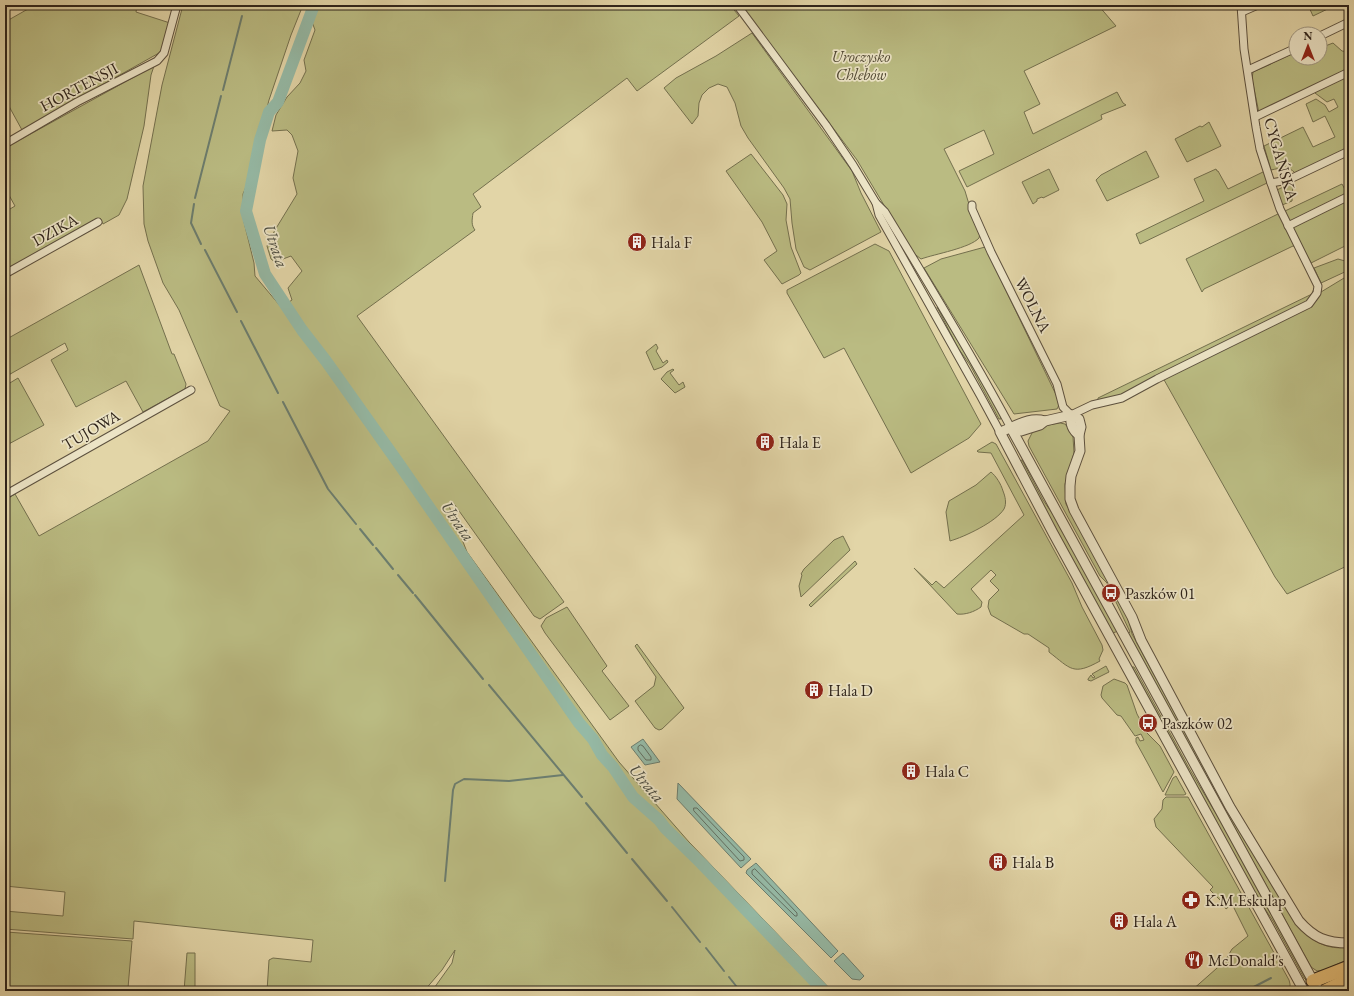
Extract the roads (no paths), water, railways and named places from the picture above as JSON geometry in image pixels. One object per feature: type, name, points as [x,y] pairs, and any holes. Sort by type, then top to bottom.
[{"type":"highway","points":[[1311,989],[1349,967]]},
{"type":"highway","points":[[1325,991],[1349,979]]},
{"type":"street","name":"HORTENSJI","points":[[5,144],[77,102],[157,61],[164,53],[178,5]]},
{"type":"street","points":[[737,5],[826,125],[876,203],[885,212],[980,370],[1311,989]]},
{"type":"street","points":[[1242,8],[1258,5]]},
{"type":"street","name":"CYGAŃSKA","points":[[1071,415],[1092,405],[1122,398],[1157,379],[1309,304],[1315,297],[1318,290],[1318,286],[1288,226],[1271,183],[1260,149],[1244,49],[1242,8]]},
{"type":"street","points":[[1328,32],[1349,22]]},
{"type":"street","points":[[1248,70],[1288,52]]},
{"type":"street","points":[[1255,117],[1349,72]]},
{"type":"street","points":[[1271,183],[1288,180],[1349,151]]},
{"type":"street","points":[[1288,226],[1349,196]]},
{"type":"street","points":[[876,203],[882,221],[980,395],[1053,533],[1311,989]]},
{"type":"street","name":"WOLNA","points":[[972,205],[972,209],[986,243],[1057,384],[1063,407],[1071,415]]},
{"type":"street","name":"DZIKA","points":[[5,274],[98,222]]},
{"type":"street","name":"TUJOWA","points":[[5,496],[191,390]]},
{"type":"street","points":[[1000,432],[1011,428],[1018,423],[1038,419],[1045,421],[1071,415],[1079,419],[1081,427],[1079,435],[1080,451],[1071,476],[1070,499],[1074,510],[1132,617],[1144,647],[1230,808],[1299,921],[1308,931],[1316,936],[1333,942],[1349,943]]},
{"type":"water","points":[[643,739],[660,762],[645,765],[631,747]]},
{"type":"water","points":[[678,783],[751,859],[741,868],[677,799]]},
{"type":"water","points":[[756,863],[838,951],[831,958],[746,873],[747,870]]},
{"type":"water","points":[[843,953],[864,976],[860,980],[852,979],[834,961]]},
{"type":"waterway","name":"Utrata","points":[[314,5],[278,102],[269,112],[260,140],[246,211],[265,274],[302,330],[326,361],[397,461],[579,723],[593,739],[602,755],[613,767],[633,797],[659,820],[665,828],[701,863],[824,991]]},
{"type":"waterway","points":[[223,90],[242,16]]},
{"type":"waterway","points":[[195,198],[221,96]]},
{"type":"waterway","points":[[194,204],[191,223],[201,244]]},
{"type":"waterway","points":[[205,250],[237,312]]},
{"type":"waterway","points":[[241,321],[278,393]]},
{"type":"waterway","points":[[283,402],[328,489],[356,524]]},
{"type":"waterway","points":[[360,529],[373,545]]},
{"type":"waterway","points":[[376,548],[393,569]]},
{"type":"waterway","points":[[398,575],[413,593]]},
{"type":"waterway","points":[[415,595],[483,679]]},
{"type":"waterway","points":[[489,685],[582,797]]},
{"type":"waterway","points":[[445,881],[453,790],[455,784],[464,779],[509,781],[563,775]]},
{"type":"waterway","points":[[586,803],[627,853]]},
{"type":"waterway","points":[[632,859],[667,901]]},
{"type":"waterway","points":[[672,907],[700,942]]},
{"type":"waterway","points":[[706,948],[724,971]]},
{"type":"waterway","points":[[729,977],[740,991]]},
{"type":"waterway","points":[[1246,991],[1271,978]]},
{"type":"place","name":"Hala F","points":[[637,242]]},
{"type":"place","name":"Hala E","points":[[765,442]]},
{"type":"place","name":"Paszków 01","points":[[1111,593]]},
{"type":"place","name":"Hala D","points":[[814,690]]},
{"type":"place","name":"Paszków 02","points":[[1148,723]]},
{"type":"place","name":"Hala C","points":[[911,771]]},
{"type":"place","name":"Hala B","points":[[998,862]]},
{"type":"place","name":"K.M.Eskulap","points":[[1191,900]]},
{"type":"place","name":"Hala A","points":[[1119,921]]},
{"type":"place","name":"McDonald's","points":[[1194,960]]},
{"type":"park label","name":"Uroczysko Chlebów","points":[[861,65]]}]
